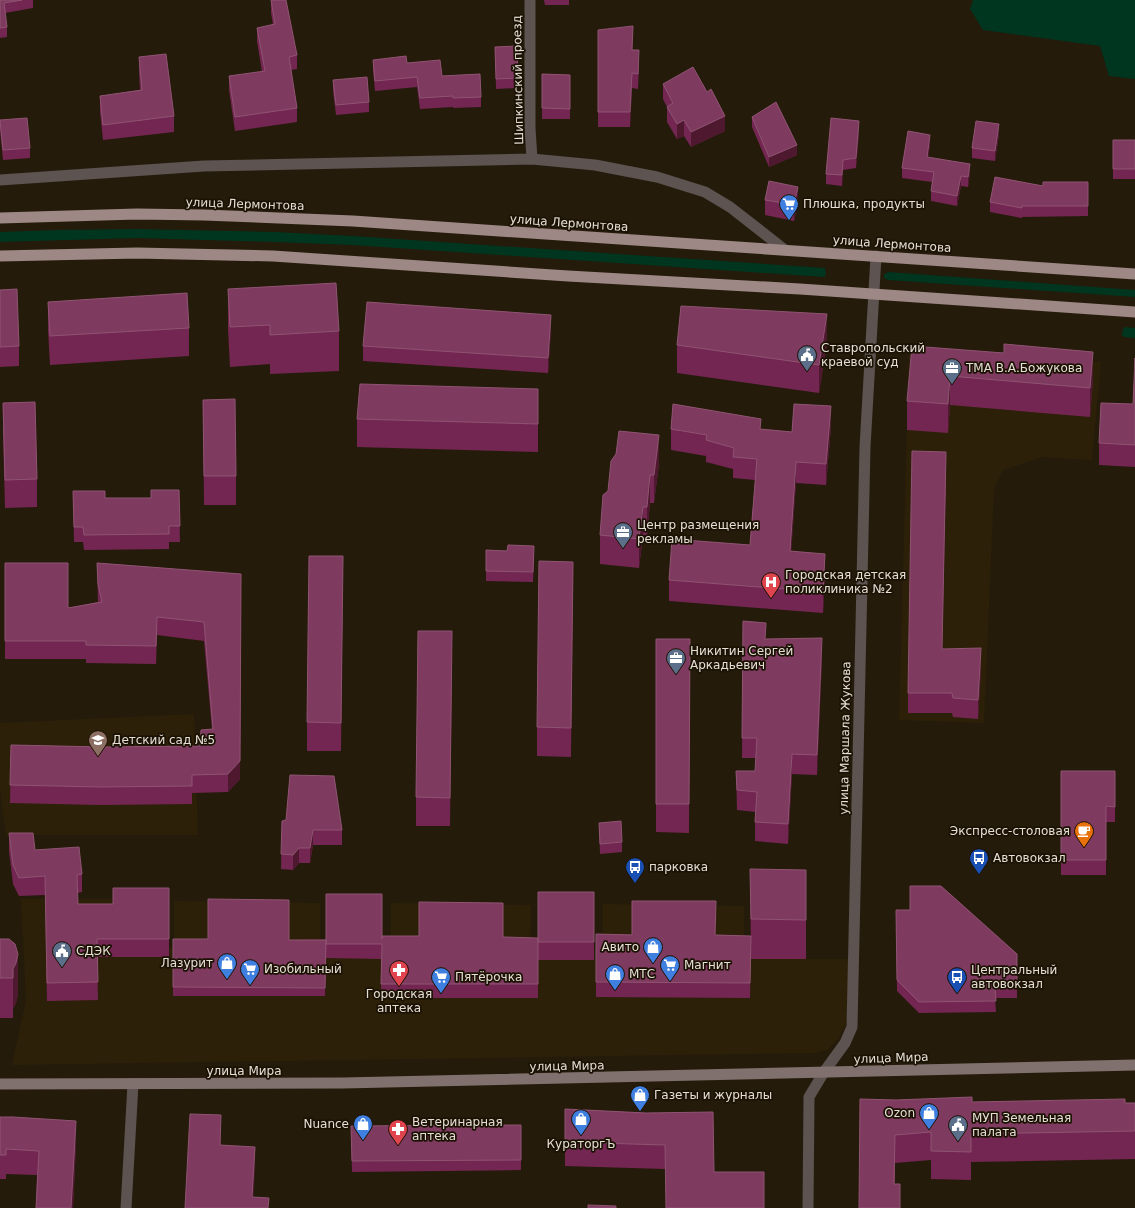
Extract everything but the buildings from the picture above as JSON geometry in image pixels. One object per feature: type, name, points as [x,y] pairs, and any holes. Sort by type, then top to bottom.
[{"type":"main road","name":"улица Лермонтова","points":[[0,218],[137,214],[275,217],[1135,274]]},
{"type":"main road","points":[[0,256],[137,253],[273,256],[1135,312]]},
{"type":"main road","name":"улица Мира","points":[[0,1084],[343,1083],[1135,1065]]},
{"type":"street","name":"Шипкинский проезд","points":[[530,0],[530,128],[532,159]]},
{"type":"street","points":[[0,180],[204,166],[532,159],[595,165],[657,177],[705,192],[730,206],[785,250]]},
{"type":"street","name":"улица Маршала Жукова","points":[[808,1208],[809,1098],[824,1072],[845,1043],[852,1027],[865,460],[876,256]]},
{"type":"street","points":[[126,1208],[133,1084]]},
{"type":"shaded area","points":[[909,352],[1101,362],[1092,460],[1042,457],[1003,470],[994,488],[984,723],[899,720]]},
{"type":"shaded area","name":"Детский сад №5","points":[[194,714],[198,835],[6,835],[0,790],[0,723]]},
{"type":"shaded area","points":[[21,899],[113,899],[113,957],[168,957],[169,948],[174,947],[174,901],[320,903],[320,948],[326,948],[326,958],[391,950],[391,903],[531,905],[530,951],[538,952],[538,960],[593,960],[594,950],[603,950],[603,904],[744,906],[744,951],[751,951],[751,959],[849,959],[847,1021],[838,1039],[828,1050],[814,1053],[12,1065],[26,1000]]},
{"type":"green space","points":[[973,0],[1135,0],[1135,79],[1109,76],[1100,46],[983,30],[970,9]]},
{"type":"green space","points":[[137,229],[275,232],[353,236],[825,268],[826,275],[824,277],[353,245],[137,238],[0,242],[0,232]]},
{"type":"green space","points":[[889,272],[1135,290],[1135,297],[888,280],[884,278],[884,274]]},
{"type":"green space","points":[[1125,327],[1135,328],[1135,338],[1122,336],[1123,329]]},
{"type":"place","name":"Плюшка, продукты","points":[[789,221]]},
{"type":"place","name":"Ставропольский краевой суд","points":[[807,372]]},
{"type":"place","name":"ТМА В.А.Божукова","points":[[952,385]]},
{"type":"place","name":"Центр размещения рекламы","points":[[623,549]]},
{"type":"place","name":"Городская детская поликлиника №2","points":[[771,599]]},
{"type":"place","name":"Никитин Сергей Аркадьевич","points":[[676,675]]},
{"type":"place","name":"Детский сад №5","points":[[98,757]]},
{"type":"place","name":"Экспресс-столовая","points":[[1084,848]]},
{"type":"place","name":"Автовокзал","points":[[979,875]]},
{"type":"place","name":"парковка","points":[[635,884]]},
{"type":"place","name":"Авито","points":[[653,964]]},
{"type":"place","name":"СДЭК","points":[[62,968]]},
{"type":"place","name":"Лазурит","points":[[227,980]]},
{"type":"place","name":"Магнит","points":[[670,982]]},
{"type":"place","name":"Изобильный","points":[[250,986]]},
{"type":"place","name":"Городская аптека","points":[[399,987]]},
{"type":"place","name":"МТС","points":[[615,991]]},
{"type":"place","name":"Пятёрочка","points":[[441,994]]},
{"type":"place","name":"Центральный автовокзал","points":[[957,994]]},
{"type":"place","name":"Газеты и журналы","points":[[640,1112]]},
{"type":"place","name":"Ozon","points":[[929,1130]]},
{"type":"place","name":"КураторгЪ","points":[[581,1136]]},
{"type":"place","name":"Nuance","points":[[363,1141]]},
{"type":"place","name":"МУП Земельная палата","points":[[958,1142]]},
{"type":"place","name":"Ветеринарная аптека","points":[[398,1146]]}]
